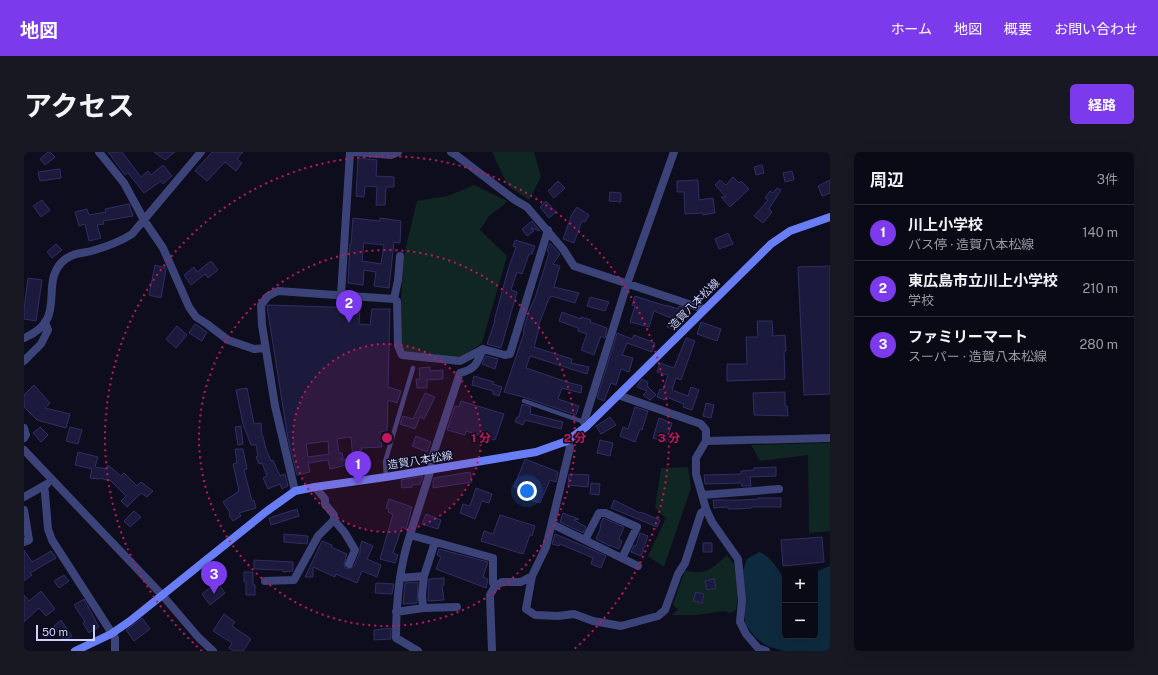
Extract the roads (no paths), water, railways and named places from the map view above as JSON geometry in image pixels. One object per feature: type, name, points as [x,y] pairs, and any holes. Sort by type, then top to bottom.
[{"type":"main road","name":"造賀八本松線","points":[[75,651],[111,634],[130,621],[267,511],[295,491],[536,452],[567,441],[618,395],[771,244],[790,232],[830,217]]},
{"type":"street","points":[[99,152],[124,183],[144,220],[163,248],[189,307],[196,318],[207,324],[228,340],[254,349],[265,348]]},
{"type":"street","points":[[24,338],[33,334],[48,318],[51,308],[54,279],[56,271],[61,263],[68,256],[78,252],[93,251],[119,242],[132,234],[200,152]]},
{"type":"street","points":[[341,295],[350,152]]},
{"type":"street","points":[[354,152],[391,156],[398,152]]},
{"type":"street","points":[[451,152],[526,208],[564,249],[574,266],[704,309]]},
{"type":"street","points":[[586,424],[627,284],[674,152]]},
{"type":"street","points":[[400,256],[394,299],[397,301],[398,346],[402,355],[460,361],[483,348],[504,355],[510,354],[548,230]]},
{"type":"street","points":[[295,491],[275,406],[265,348],[261,305],[268,296],[278,291],[394,299]]},
{"type":"street","points":[[24,361],[41,344],[48,330],[45,322]]},
{"type":"street","points":[[418,651],[396,638],[396,612],[404,554],[431,470],[431,461],[460,373],[470,370],[477,363],[483,348]]},
{"type":"street","points":[[618,395],[701,424],[706,430],[706,441],[696,458],[696,474],[706,509],[712,522],[738,559],[742,600],[740,622],[746,634],[758,648],[766,651]]},
{"type":"street","points":[[24,428],[26,435],[24,438]]},
{"type":"street","points":[[706,441],[830,438]]},
{"type":"street","points":[[567,441],[570,447],[552,524],[546,547],[532,576],[526,609],[535,615],[558,616],[574,614],[593,621],[621,626],[658,616],[665,610],[678,574],[685,563],[701,513],[706,509]]},
{"type":"street","points":[[24,450],[163,596],[199,638],[213,651]]},
{"type":"street","points":[[24,498],[44,487],[52,480]]},
{"type":"street","points":[[44,487],[46,493],[48,529],[52,540],[111,634],[115,638],[115,651]]},
{"type":"street","points":[[315,487],[325,499],[325,504],[334,515],[334,520],[345,533],[355,550],[349,564]]},
{"type":"street","points":[[702,495],[778,489]]},
{"type":"street","points":[[24,510],[29,540],[24,542]]},
{"type":"street","points":[[586,540],[599,513],[605,513],[637,527],[622,558]]},
{"type":"street","points":[[265,581],[294,580],[318,536],[334,520]]},
{"type":"street","points":[[552,524],[638,566]]},
{"type":"street","points":[[410,535],[492,558],[493,583],[496,586]]},
{"type":"street","points":[[423,608],[422,595],[424,576],[435,542]]},
{"type":"street","points":[[400,578],[424,576]]},
{"type":"street","points":[[492,651],[490,596],[496,586],[502,582],[521,582],[532,576]]},
{"type":"street","points":[[396,612],[423,608],[457,607]]},
{"type":"lane","points":[[386,477],[385,462],[413,368]]},
{"type":"lane","points":[[524,401],[586,424]]},
{"type":"water","points":[[759,552],[762,553],[772,561],[781,574],[782,639],[818,639],[818,571],[830,566],[830,651],[784,651],[767,646],[755,637],[745,624],[743,571],[747,559]]},
{"type":"place","name":"東広島市立川上小学校","points":[[349,323]]},
{"type":"place","name":"川上小学校","points":[[358,484]]},
{"type":"place","name":"ファミリーマート","points":[[214,594]]}]
